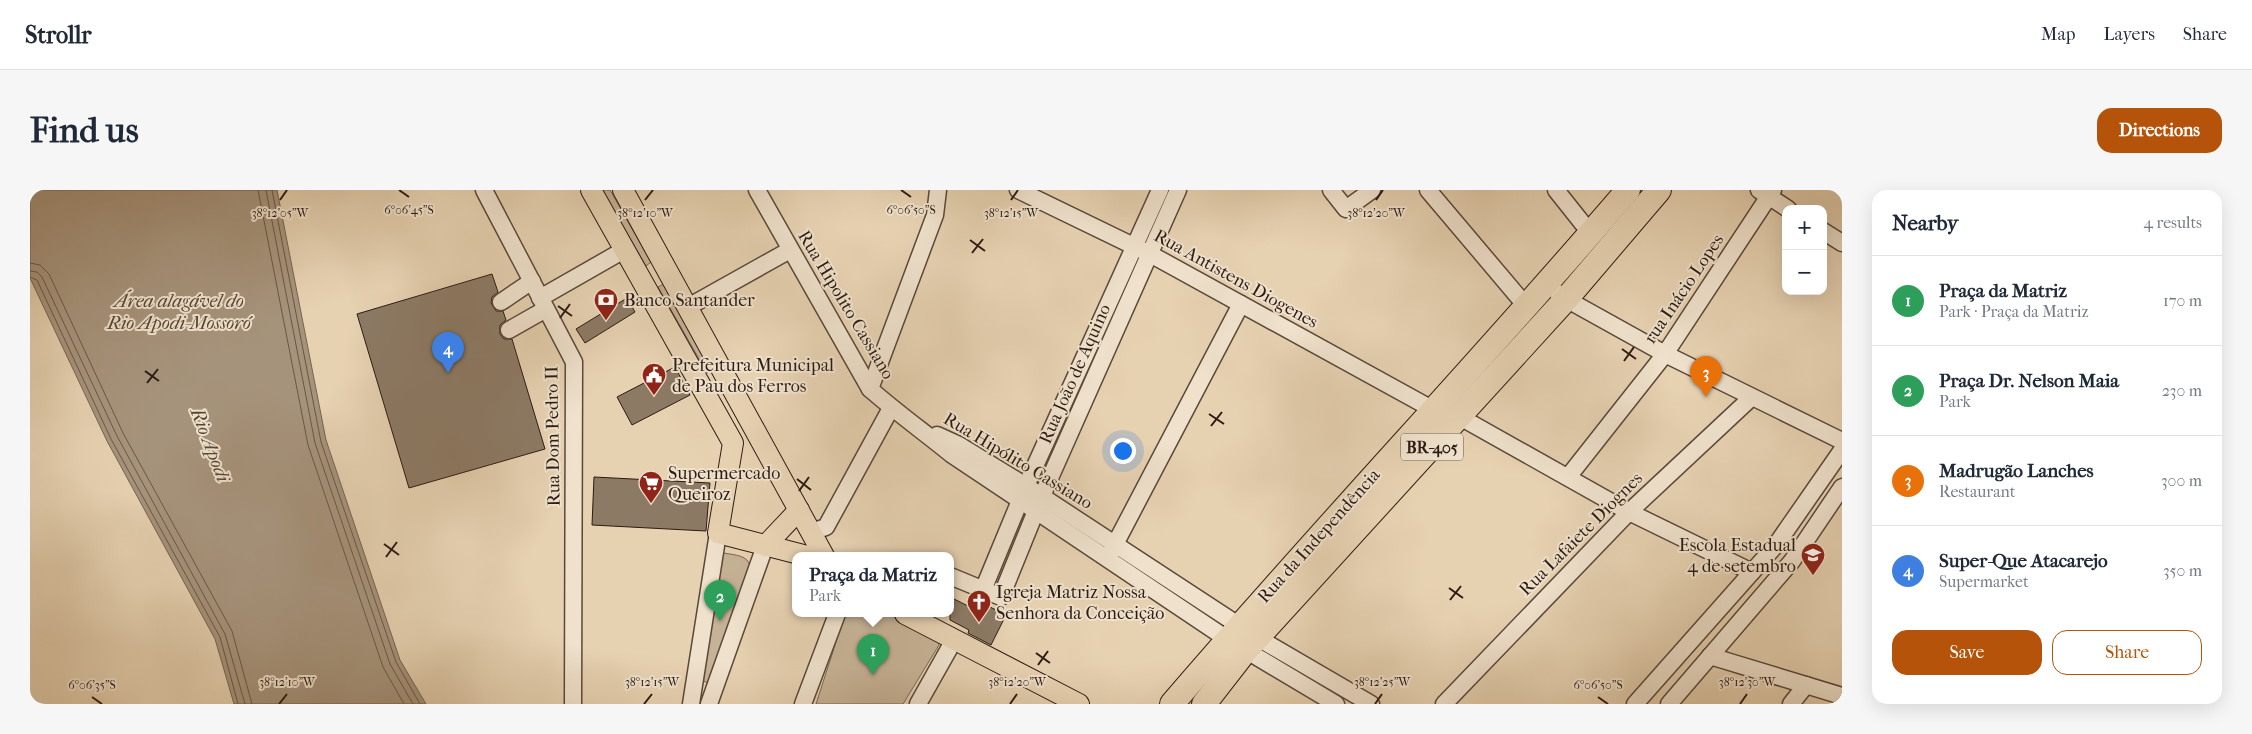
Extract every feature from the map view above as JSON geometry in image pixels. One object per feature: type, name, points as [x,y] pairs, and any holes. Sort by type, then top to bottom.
[{"type":"highway","name":"Rua da Independência","points":[[1204,704],[1242,638],[1432,409],[1547,284],[1628,190]]},
{"type":"highway","name":"Rua da Independência","points":[[1172,704],[1242,638],[1460,417],[1566,299],[1659,190]]},
{"type":"main road","points":[[590,190],[733,443],[718,532],[792,552]]},
{"type":"main road","points":[[623,190],[822,552]]},
{"type":"main road","points":[[765,546],[799,510]]},
{"type":"main road","points":[[911,617],[1079,704]]},
{"type":"street","name":"Rua Dom Pedro II","points":[[484,190],[574,362],[573,704]]},
{"type":"street","name":"Rua Hipolito Cassiano","points":[[757,190],[870,389],[891,408],[917,426]]},
{"type":"street","points":[[870,389],[935,215],[938,190]]},
{"type":"street","name":"Rua Antistens Diogenes","points":[[1018,190],[1150,254],[1432,409]]},
{"type":"street","name":"Rua João de Aquino","points":[[1160,190],[1023,494],[983,590],[1000,597],[1039,504],[1178,190]]},
{"type":"street","points":[[1331,190],[1346,209],[1372,190]]},
{"type":"street","points":[[1428,190],[1526,306]]},
{"type":"street","points":[[1556,190],[1591,234]]},
{"type":"street","points":[[1767,192],[1783,205]]},
{"type":"street","name":"rua Inácio Lopes","points":[[1568,478],[1664,354],[1767,192]]},
{"type":"street","points":[[1827,234],[1842,243]]},
{"type":"street","points":[[509,330],[543,304],[624,250]]},
{"type":"street","points":[[688,307],[790,250]]},
{"type":"street","points":[[500,302],[532,281]]},
{"type":"street","points":[[1547,284],[1566,299],[1664,354],[1842,441]]},
{"type":"street","points":[[1108,558],[1241,304]]},
{"type":"street","name":"Rua Lafaiete Diognes","points":[[1444,704],[1629,512],[1752,397]]},
{"type":"street","points":[[811,532],[826,527],[891,408]]},
{"type":"street","points":[[1460,417],[1629,512],[1752,572]]},
{"type":"street","name":"Rua Hipólito Cassiano","points":[[917,426],[959,445],[1039,504],[1115,543],[1242,638],[1336,704]]},
{"type":"street","points":[[1635,704],[1776,545],[1842,450]]},
{"type":"street","points":[[1669,704],[1792,561],[1842,487]]},
{"type":"street","name":"Rua Hipólito Cassiano","points":[[1039,504],[1108,558],[1242,638],[1371,704]]},
{"type":"street","points":[[691,704],[718,532]]},
{"type":"street","points":[[1776,545],[1792,561]]},
{"type":"street","points":[[709,704],[765,546]]},
{"type":"street","points":[[954,578],[983,590]]},
{"type":"street","points":[[803,704],[836,617]]},
{"type":"street","points":[[918,704],[954,640]]},
{"type":"street","points":[[1710,656],[1842,696]]},
{"type":"street","points":[[1791,704],[1806,685]]},
{"type":"shaded area","points":[[602,190],[610,190],[651,262],[646,266]]},
{"type":"shaded area","points":[[664,284],[712,370],[707,373],[658,287]]},
{"type":"shaded area","points":[[724,553],[744,558],[750,567],[708,683],[701,680],[720,555]]},
{"type":"shaded area","points":[[844,617],[894,617],[937,639],[939,645],[903,704],[816,704]]},
{"type":"water","name":"Área alagável do Rio Apodi-Mossoró","points":[[30,190],[277,190],[326,440],[400,660],[426,704],[234,704],[215,639],[107,441],[30,278]]},
{"type":"building","points":[[492,274],[498,292],[492,297],[491,303],[496,311],[503,311],[506,320],[500,325],[500,334],[504,339],[512,339],[545,449],[409,488],[357,314]]},
{"type":"building","name":"Banco Santander","points":[[627,298],[635,312],[585,343],[576,329]]},
{"type":"building","name":"Prefeitura Municipal de Pau dos Ferros","points":[[675,367],[690,395],[632,425],[617,397]]},
{"type":"building","name":"Supermercado Queiroz","points":[[594,477],[710,483],[706,531],[592,525]]},
{"type":"building","name":"Igreja Matriz Nossa Senhora da Conceição","points":[[954,599],[980,612],[984,604],[1006,615],[991,645],[968,633],[969,630],[950,620],[950,617],[954,617]]},
{"type":"place","name":"Banco Santander","points":[[606,321]]},
{"type":"place","name":"Super-Que Atacarejo","points":[[448,373]]},
{"type":"place","name":"Prefeitura Municipal de Pau dos Ferros","points":[[654,396]]},
{"type":"place","name":"Madrugão Lanches","points":[[1706,397]]},
{"type":"place","name":"Supermercado Queiroz","points":[[651,504]]},
{"type":"place","name":"Escola Estadual 4 de setembro","points":[[1813,576]]},
{"type":"place","name":"Praça Dr. Nelson Maia","points":[[720,621]]},
{"type":"place","name":"Igreja Matriz Nossa Senhora da Conceição","points":[[979,623]]},
{"type":"place","name":"Praça da Matriz","points":[[873,675]]},
{"type":"water label","name":"Rio Apodi","points":[[210,445]]}]
